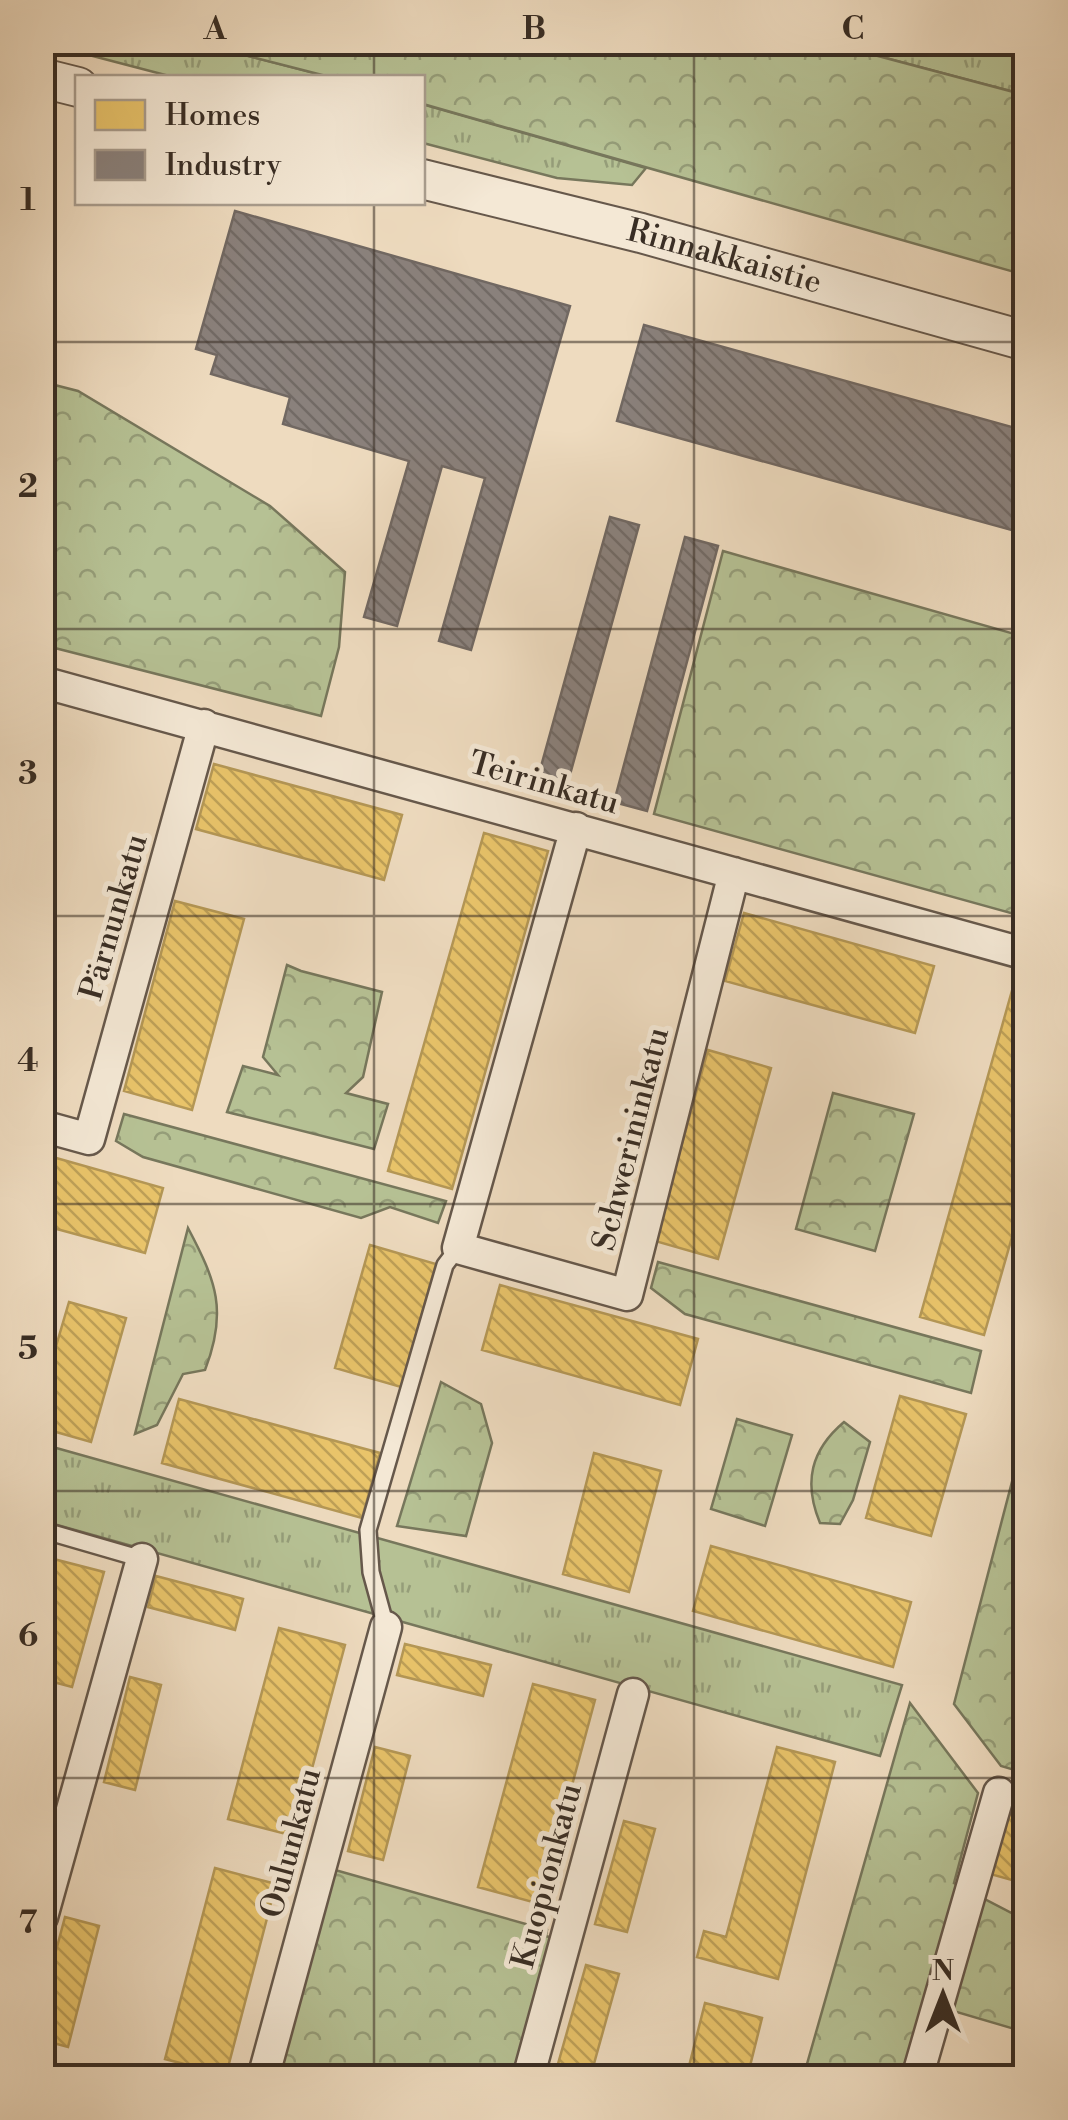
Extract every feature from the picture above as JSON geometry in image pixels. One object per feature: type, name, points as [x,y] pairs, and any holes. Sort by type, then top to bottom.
[{"type":"street","points":[[42,78],[75,87]]},
{"type":"street","name":"Rinnakkaistie","points":[[425,181],[641,234],[1026,341]]},
{"type":"street","name":"Teirinkatu","points":[[44,687],[204,725],[1026,954]]},
{"type":"street","name":"Pärnunkatu","points":[[42,1126],[89,1139],[204,725]]},
{"type":"street","points":[[458,1248],[576,828]]},
{"type":"street","name":"Schwerininkatu","points":[[458,1248],[627,1295],[734,873]]},
{"type":"street","points":[[42,1917],[142,1558]]},
{"type":"street","name":"Oulunkatu","points":[[264,2078],[386,1627]]},
{"type":"street","name":"Kuopionkatu","points":[[528,2078],[633,1694]]},
{"type":"street","points":[[918,2078],[1012,1797]]},
{"type":"lane","points":[[386,1627],[371,1572],[368,1530],[444,1265],[458,1248]]},
{"type":"lane","points":[[42,1530],[142,1558]]},
{"type":"green space","points":[[43,43],[198,43],[322,75],[165,75]]},
{"type":"green space","points":[[198,43],[829,43],[1025,95],[1025,275],[425,105],[425,75],[322,75]]},
{"type":"green space","points":[[829,43],[1017,43],[1025,46],[1025,95]]},
{"type":"green space","points":[[425,105],[646,168],[632,185],[557,178],[425,144]]},
{"type":"green space","points":[[43,382],[78,391],[270,506],[345,572],[339,647],[321,716],[43,645]]},
{"type":"green space","points":[[723,551],[1025,637],[1025,917],[654,814]]},
{"type":"green space","points":[[287,965],[382,992],[363,1077],[346,1093],[388,1104],[374,1149],[227,1112],[243,1066],[278,1075],[263,1057]]},
{"type":"green space","points":[[833,1093],[914,1114],[875,1251],[796,1229]]},
{"type":"green space","points":[[124,1114],[446,1201],[438,1223],[390,1207],[361,1218],[143,1157],[116,1141]]},
{"type":"green space","points":[[188,1228],[206,1264],[216,1297],[212,1349],[205,1370],[183,1374],[157,1425],[135,1434]]},
{"type":"green space","points":[[658,1262],[981,1351],[971,1393],[685,1314],[651,1288]]},
{"type":"green space","points":[[441,1382],[481,1404],[492,1443],[466,1536],[397,1526]]},
{"type":"green space","points":[[737,1419],[792,1435],[765,1526],[711,1509]]},
{"type":"green space","points":[[844,1422],[870,1442],[853,1500],[840,1524],[820,1523],[812,1494],[813,1468],[824,1444]]},
{"type":"green space","points":[[1025,1432],[1026,1773],[1001,1766],[954,1704]]},
{"type":"green space","points":[[42,1444],[902,1685],[880,1756],[43,1521]]},
{"type":"green space","points":[[910,1703],[978,1793],[954,1883],[1025,1920],[1025,2032],[923,2002],[902,2077],[803,2078]]},
{"type":"green space","points":[[321,1866],[547,1930],[546,1936],[566,1942],[528,2077],[263,2078]]},
{"type":"building: Homes","points":[[214,764],[402,815],[384,880],[196,829]]},
{"type":"building: Homes","points":[[484,833],[548,851],[452,1189],[388,1171]]},
{"type":"building: Homes","points":[[175,901],[244,919],[192,1110],[124,1091]]},
{"type":"building: Homes","points":[[744,913],[934,966],[915,1033],[725,981]]},
{"type":"building: Homes","points":[[1013,987],[1026,991],[1026,1188],[984,1335],[920,1317]]},
{"type":"building: Homes","points":[[708,1050],[771,1068],[718,1259],[655,1241]]},
{"type":"building: Homes","points":[[42,1154],[163,1188],[145,1253],[42,1225]]},
{"type":"building: Homes","points":[[370,1245],[436,1264],[401,1387],[335,1368]]},
{"type":"building: Homes","points":[[500,1285],[698,1339],[680,1405],[482,1350]]},
{"type":"building: Homes","points":[[69,1302],[126,1318],[91,1442],[42,1428],[42,1394]]},
{"type":"building: Homes","points":[[900,1396],[966,1414],[931,1536],[866,1518]]},
{"type":"building: Homes","points":[[179,1399],[380,1453],[362,1518],[162,1463]]},
{"type":"building: Homes","points":[[594,1453],[661,1471],[629,1592],[563,1574]]},
{"type":"building: Homes","points":[[711,1546],[911,1602],[893,1667],[693,1611]]},
{"type":"building: Homes","points":[[42,1556],[104,1572],[72,1687],[42,1679]]},
{"type":"building: Homes","points":[[156,1576],[243,1599],[235,1630],[148,1607]]},
{"type":"building: Homes","points":[[279,1628],[345,1645],[294,1836],[228,1819]]},
{"type":"building: Homes","points":[[405,1644],[491,1665],[483,1696],[397,1675]]},
{"type":"building: Homes","points":[[130,1677],[161,1685],[135,1790],[104,1782]]},
{"type":"building: Homes","points":[[533,1684],[595,1700],[540,1904],[478,1887]]},
{"type":"building: Homes","points":[[375,1747],[410,1756],[383,1860],[348,1851]]},
{"type":"building: Homes","points":[[777,1747],[835,1762],[778,1979],[697,1957],[704,1931],[726,1937]]},
{"type":"building: Homes","points":[[1000,1812],[1026,1819],[1026,1884],[983,1872]]},
{"type":"building: Homes","points":[[624,1821],[655,1829],[627,1932],[595,1924]]},
{"type":"building: Homes","points":[[215,1868],[276,1884],[226,2075],[165,2059]]},
{"type":"building: Homes","points":[[65,1917],[99,1926],[68,2047],[42,2040],[42,2003]]},
{"type":"building: Homes","points":[[586,1965],[619,1974],[590,2078],[554,2078]]},
{"type":"building: Homes","points":[[705,2003],[762,2018],[747,2078],[686,2078]]},
{"type":"building: Homes","points":[[931,2063],[985,2078],[927,2078]]},
{"type":"building: Industry","points":[[235,211],[570,306],[471,650],[439,641],[485,478],[442,466],[397,626],[364,617],[409,461],[283,424],[290,397],[211,374],[217,355],[196,349]]},
{"type":"building: Industry","points":[[644,325],[1026,431],[1026,534],[617,421]]},
{"type":"building: Industry","points":[[610,517],[639,525],[566,789],[537,781]]},
{"type":"building: Industry","points":[[685,537],[718,546],[647,811],[614,802]]}]
